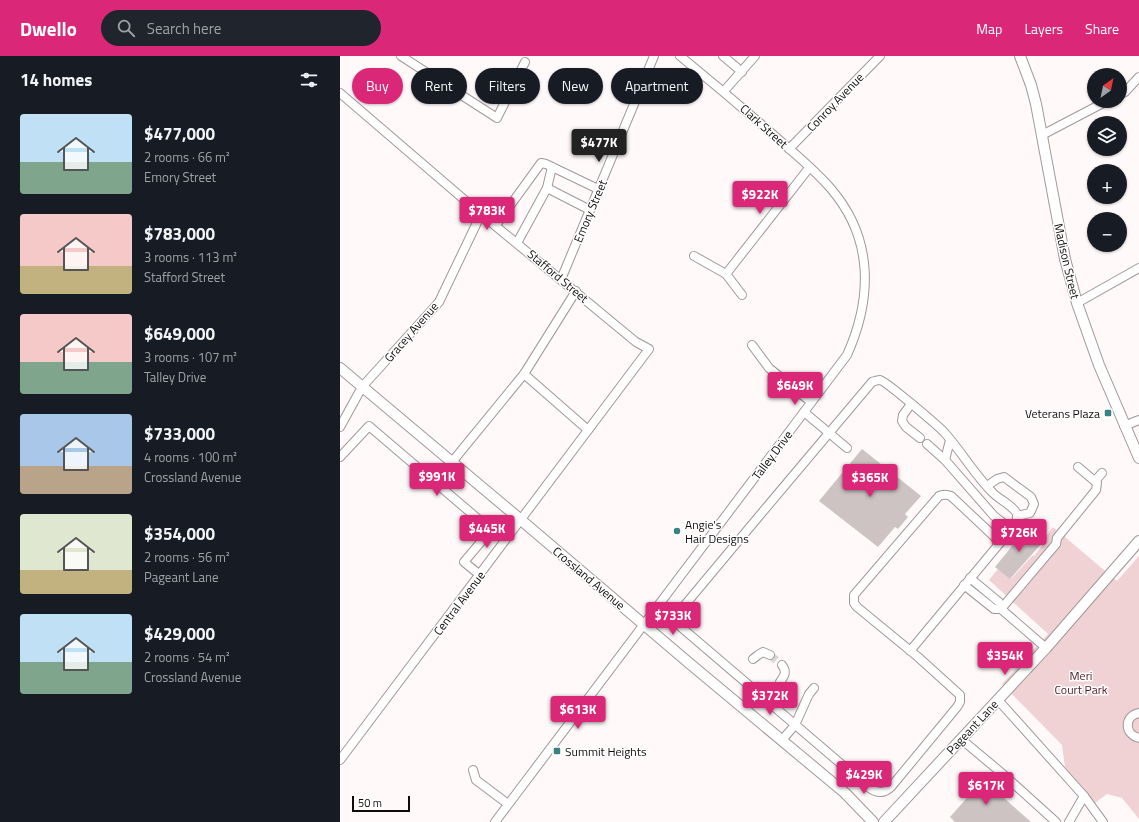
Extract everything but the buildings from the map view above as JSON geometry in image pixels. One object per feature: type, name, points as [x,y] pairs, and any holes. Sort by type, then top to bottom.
[{"type":"main road","name":"Madison Street","points":[[1020,56],[1031,85],[1076,303],[1099,365],[1139,458]]},
{"type":"main road","name":"Crossland Avenue","points":[[340,368],[845,793],[873,822]]},
{"type":"main road","name":"Pageant Lane","points":[[884,822],[1046,648],[1139,542]]},
{"type":"street","points":[[401,56],[497,118],[525,62]]},
{"type":"street","name":"Emory Street","points":[[562,277],[654,56]]},
{"type":"street","name":"Clark Street","points":[[680,56],[724,91],[809,168]]},
{"type":"street","points":[[723,56],[742,72]]},
{"type":"street","points":[[724,91],[755,56]]},
{"type":"street","name":"Conroy Avenue","points":[[789,149],[880,56]]},
{"type":"street","points":[[1127,90],[1139,76]]},
{"type":"street","name":"Stafford Street","points":[[340,93],[636,342],[649,349]]},
{"type":"street","points":[[1042,135],[1094,108]]},
{"type":"street","points":[[496,225],[541,163],[598,189]]},
{"type":"street","points":[[517,243],[547,188],[552,167]]},
{"type":"street","points":[[726,274],[809,168]]},
{"type":"street","name":"Talley Drive","points":[[495,822],[804,412],[846,355],[856,335],[864,300],[865,275],[862,246],[853,221],[845,208],[833,191],[809,168]]},
{"type":"street","points":[[547,188],[590,210]]},
{"type":"street","name":"Gracey Avenue","points":[[340,427],[362,387],[439,302],[482,212]]},
{"type":"street","points":[[694,256],[726,274],[742,295]]},
{"type":"street","points":[[1076,303],[1139,268]]},
{"type":"street","points":[[452,462],[524,374],[576,291]]},
{"type":"street","points":[[752,345],[769,368],[811,402]]},
{"type":"street","name":"Central Avenue","points":[[340,760],[522,520],[649,349]]},
{"type":"street","points":[[524,374],[588,430]]},
{"type":"street","points":[[910,651],[1011,529],[1017,519],[1017,516],[1012,508],[998,498],[987,486],[936,424],[885,382],[875,380],[679,612],[678,617],[679,625],[682,628],[872,790],[881,792],[888,790],[957,707],[960,699],[958,692],[857,607],[854,603],[854,595],[938,496],[942,494],[951,496],[1000,542]]},
{"type":"street","points":[[911,404],[903,415],[902,421],[906,427],[920,438]]},
{"type":"street","points":[[804,412],[847,448]]},
{"type":"street","points":[[1124,426],[1139,420]]},
{"type":"street","points":[[340,457],[369,426],[491,530],[464,562],[480,575]]},
{"type":"street","points":[[945,460],[950,440]]},
{"type":"street","points":[[927,444],[945,460],[994,516],[1011,529]]},
{"type":"street","points":[[964,585],[994,609],[1001,609],[1056,544],[1057,538],[1098,487],[1095,481],[1078,467]]},
{"type":"street","points":[[1095,481],[1102,473]]},
{"type":"street","points":[[987,486],[1004,477],[1009,479],[1030,497],[1034,504],[1030,512],[1017,516]]},
{"type":"street","points":[[970,578],[999,602],[1001,609],[1046,648]]},
{"type":"street","points":[[753,659],[758,654],[763,652],[770,655]]},
{"type":"street","points":[[780,682],[785,671],[782,664]]},
{"type":"street","points":[[782,740],[795,725],[809,694],[814,688]]},
{"type":"street","points":[[998,700],[1084,796],[1103,822]]},
{"type":"street","points":[[1139,713],[1131,716],[1128,727],[1131,734],[1139,738]]},
{"type":"street","points":[[961,739],[1056,822]]},
{"type":"street","points":[[473,770],[476,780],[508,804]]},
{"type":"street","points":[[1069,822],[1084,796]]},
{"type":"green space","name":"Meri Court Park","points":[[1053,527],[1117,581],[1139,556],[1139,819],[1122,798],[1107,794],[1095,803],[1065,767],[1062,745],[1002,684],[1048,634],[989,580],[998,569],[1011,579],[1033,555],[1034,556],[1045,542],[1043,540]]},
{"type":"tunnel","points":[[770,655],[782,665]]},
{"type":"place","name":"Veterans Plaza","points":[[1108,413]]},
{"type":"place","name":"Angie's Hair Designs","points":[[677,531]]},
{"type":"place","name":"Summit Heights","points":[[557,751]]}]
